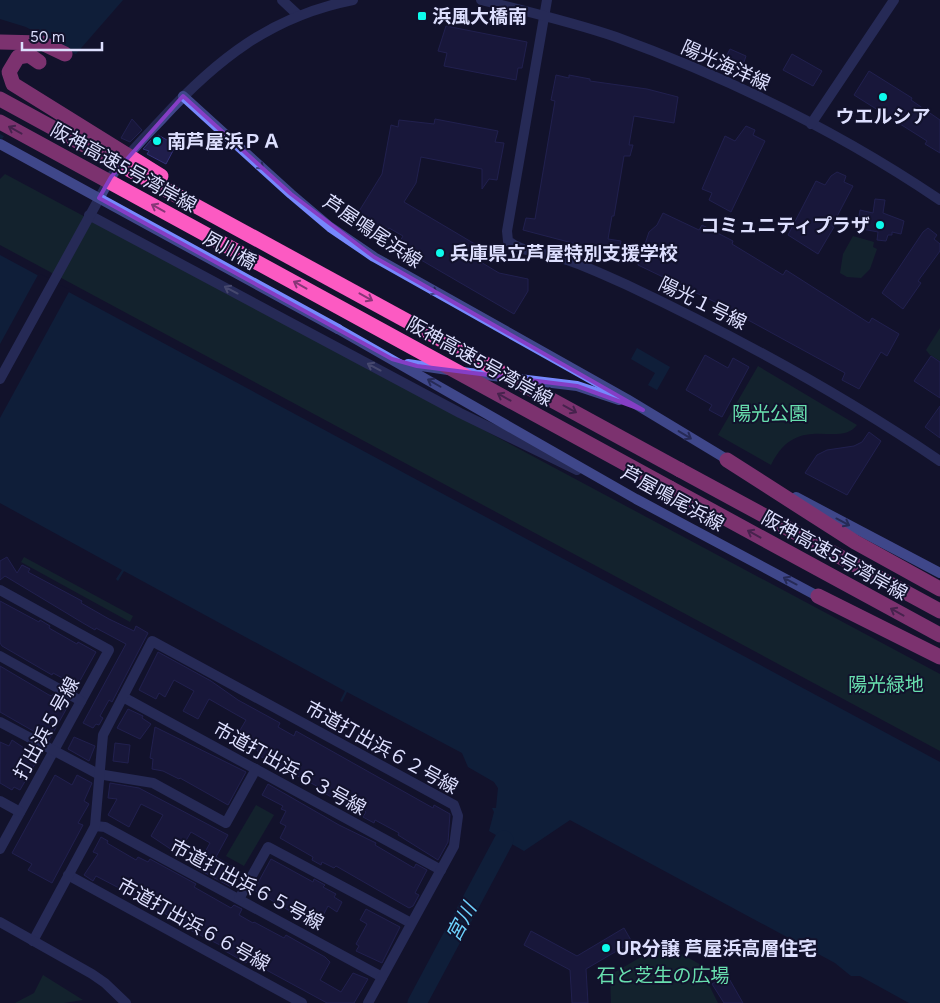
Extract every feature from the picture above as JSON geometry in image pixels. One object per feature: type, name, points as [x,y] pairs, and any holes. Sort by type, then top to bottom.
[{"type":"highway","points":[[0,42],[42,43],[65,54]]},
{"type":"highway","points":[[38,62],[29,55],[23,55],[14,61],[9,72],[10,78],[19,89],[70,118],[197,198],[298,255],[340,283]]},
{"type":"highway","name":"阪神高速5号湾岸線","points":[[0,99],[940,611]]},
{"type":"highway","name":"阪神高速5号湾岸線","points":[[0,122],[940,635]]},
{"type":"highway","points":[[727,460],[855,542],[940,589]]},
{"type":"highway","points":[[818,596],[940,657]]},
{"type":"main road","name":"芦屋鳴尾浜線","points":[[183,96],[330,227],[374,257],[627,399],[727,460],[940,573]]},
{"type":"main road","name":"夙川橋","points":[[0,144],[338,329]]},
{"type":"main road","name":"芦屋鳴尾浜線","points":[[338,329],[636,499],[940,663]]},
{"type":"main road","name":"芦屋鳴尾浜線","points":[[392,359],[416,366],[577,386],[643,410]]},
{"type":"street","points":[[282,0],[298,15]]},
{"type":"street","points":[[0,379],[89,215],[122,161],[183,96],[230,54],[262,32],[298,15],[328,5],[354,0]]},
{"type":"street","name":"陽光海洋線","points":[[481,0],[545,16],[616,38],[750,94],[811,124],[908,178],[940,200]]},
{"type":"street","points":[[545,16],[547,0]]},
{"type":"street","points":[[811,124],[894,0]]},
{"type":"street","name":"陽光１号線","points":[[545,16],[507,231],[508,241],[518,249],[550,255],[584,266],[706,323],[779,361],[868,414],[940,461]]},
{"type":"street","points":[[89,215],[460,413],[636,499]]},
{"type":"street","name":"打出浜５号線","points":[[0,590],[108,650],[0,849]]},
{"type":"street","name":"市道打出浜６２号線","points":[[123,697],[152,641],[454,805],[458,816],[454,846],[368,1003]]},
{"type":"street","points":[[0,656],[80,701]]},
{"type":"street","points":[[33,941],[95,826],[102,735],[123,697]]},
{"type":"street","name":"市道打出浜６３号線","points":[[123,697],[441,870]]},
{"type":"street","points":[[0,722],[98,774],[154,783],[226,823],[256,769]]},
{"type":"street","points":[[0,801],[20,812]]},
{"type":"street","name":"市道打出浜６５号線","points":[[95,826],[105,827],[382,977]]},
{"type":"street","points":[[239,899],[268,847],[412,923]]},
{"type":"street","name":"市道打出浜６６号線","points":[[68,876],[302,1003]]},
{"type":"street","points":[[0,922],[105,982],[126,1003]]},
{"type":"highlighted area","points":[[183,96],[291,194],[374,257],[643,410],[577,386],[417,366],[392,359],[99,198],[111,177]]},
{"type":"green space","name":"陽光緑地","points":[[5,174],[940,674],[940,751],[0,245],[0,179]]},
{"type":"green space","points":[[853,236],[874,242],[873,247],[877,249],[870,269],[861,278],[847,277],[840,273],[843,254]]},
{"type":"green space","points":[[940,328],[940,361],[926,350]]},
{"type":"green space","name":"陽光公園","points":[[758,366],[857,425],[849,431],[840,434],[805,435],[793,439],[781,449],[771,465],[718,435]]},
{"type":"green space","points":[[24,557],[133,616],[130,622],[21,562]]},
{"type":"green space","points":[[256,805],[274,815],[244,866],[226,856]]},
{"type":"green space","name":"石と芝生の広場","points":[[653,938],[703,966],[697,977],[709,985],[718,1003],[611,1003],[610,975],[641,957]]},
{"type":"green space","points":[[43,975],[83,1000],[64,1003],[15,1003],[34,993]]},
{"type":"water","points":[[0,0],[123,0],[0,141]]},
{"type":"water","points":[[0,255],[940,762],[940,1003],[909,1003],[860,976],[851,976],[835,963],[570,820],[524,851],[489,831],[494,812],[492,808],[496,808],[498,788],[494,782],[468,767],[462,753],[347,692],[342,702],[340,701],[345,691],[124,571],[118,581],[116,579],[122,570],[0,503]]},
{"type":"water","points":[[637,348],[670,367],[657,390],[648,385],[655,373],[631,359]]},
{"type":"pier","points":[[0,19],[26,27],[77,55],[7,138],[0,134]]},
{"type":"pier","points":[[39,273],[70,290],[0,418],[0,344]]},
{"type":"building","points":[[446,26],[527,42],[522,68],[518,68],[516,80],[444,66],[447,53],[438,51]]},
{"type":"building","points":[[730,49],[746,56],[743,65],[726,57]]},
{"type":"building","points":[[792,54],[822,71],[813,86],[783,70]]},
{"type":"building","points":[[869,71],[912,98],[911,100],[940,120],[940,153],[925,144],[927,141],[854,95]]},
{"type":"building","points":[[556,75],[569,78],[569,75],[590,79],[590,81],[647,89],[678,97],[674,123],[634,116],[629,145],[633,145],[630,156],[624,156],[614,216],[612,216],[608,239],[621,241],[618,255],[523,230],[526,218],[535,219],[555,101],[551,100]]},
{"type":"building","points":[[132,119],[142,130],[130,142],[121,138]]},
{"type":"building","points":[[435,119],[498,131],[495,142],[504,143],[497,180],[489,179],[482,189],[482,169],[421,157],[416,183],[404,202],[485,250],[479,261],[499,273],[528,279],[528,291],[514,314],[397,246],[403,236],[389,228],[381,238],[353,221],[382,174],[391,125],[398,127],[399,120],[434,124]]},
{"type":"building","points":[[746,126],[755,130],[753,135],[765,141],[731,212],[709,200],[712,193],[702,189],[725,136],[735,141]]},
{"type":"building","points":[[158,135],[176,145],[166,164],[147,154],[149,151],[143,149],[151,140],[153,143]]},
{"type":"building","points":[[837,172],[846,176],[844,182],[853,186],[832,226],[834,227],[818,254],[788,235],[816,181],[825,185],[831,176]]},
{"type":"building","name":"コミュニティプラザ","points":[[875,199],[885,200],[883,213],[904,221],[901,234],[892,232],[892,235],[888,235],[886,241],[877,240],[878,232],[857,228],[860,210],[873,213]]},
{"type":"building","points":[[663,213],[699,230],[702,225],[733,241],[732,244],[783,275],[786,270],[869,323],[872,318],[899,334],[887,356],[881,352],[859,389],[842,380],[845,373],[728,309],[724,316],[714,311],[717,303],[638,265],[649,232],[657,225]]},
{"type":"building","points":[[928,228],[937,235],[934,239],[940,244],[940,251],[918,281],[921,283],[903,309],[882,293],[923,232]]},
{"type":"building","points":[[705,355],[728,368],[733,358],[749,367],[722,417],[709,410],[712,405],[686,390]]},
{"type":"building","points":[[931,356],[940,362],[940,398],[914,381]]},
{"type":"building","points":[[940,406],[940,438],[925,427]]},
{"type":"building","points":[[869,432],[881,441],[847,495],[805,473],[817,455],[827,450],[854,446],[862,442]]},
{"type":"building","points":[[7,557],[17,573],[22,565],[30,569],[28,572],[82,601],[81,603],[109,619],[134,631],[136,626],[148,633],[112,702],[109,700],[100,716],[103,718],[99,725],[96,724],[93,728],[83,723],[126,644],[96,628],[95,630],[5,576],[0,580],[0,561]]},
{"type":"building","points":[[0,601],[39,622],[40,620],[50,626],[49,628],[77,644],[78,642],[96,652],[77,686],[53,673],[52,675],[2,646],[0,643]]},
{"type":"building","points":[[158,652],[211,681],[238,700],[280,723],[278,727],[294,736],[296,731],[433,808],[434,805],[450,814],[448,842],[438,860],[398,835],[399,833],[375,820],[374,823],[363,817],[366,812],[351,803],[349,807],[326,794],[328,792],[258,755],[259,752],[253,746],[236,737],[246,720],[209,699],[198,719],[183,711],[194,691],[174,680],[165,697],[159,693],[156,699],[139,690]]},
{"type":"building","points":[[0,666],[49,695],[52,696],[53,694],[66,701],[64,704],[68,706],[49,740],[0,712]]},
{"type":"building","points":[[128,709],[143,716],[142,718],[151,724],[140,739],[117,728]]},
{"type":"building","points":[[155,727],[246,772],[228,805],[180,778],[152,769],[153,759],[150,758]]},
{"type":"building","points":[[74,737],[95,746],[89,761],[68,749]]},
{"type":"building","points":[[12,740],[33,754],[29,761],[35,764],[20,790],[14,787],[12,790],[0,783],[0,742],[9,746]]},
{"type":"building","points":[[115,743],[130,745],[128,763],[113,761]]},
{"type":"building","points":[[55,775],[72,785],[77,775],[92,783],[84,801],[89,804],[78,823],[83,825],[52,883],[28,870],[32,864],[12,853]]},
{"type":"building","points":[[110,783],[139,788],[228,835],[216,857],[240,871],[231,887],[196,868],[210,843],[191,832],[178,854],[151,836],[163,815],[141,804],[129,827],[108,815],[117,799],[108,798]]},
{"type":"building","points":[[268,784],[339,825],[376,843],[375,845],[414,868],[416,864],[427,870],[415,893],[419,895],[413,906],[409,908],[336,866],[334,868],[322,862],[321,865],[312,860],[313,857],[280,838],[286,826],[280,823],[286,811],[281,809],[283,806],[262,795]]},
{"type":"building","points":[[101,837],[108,841],[107,843],[136,860],[138,857],[148,862],[150,859],[196,884],[194,887],[231,908],[234,905],[242,909],[239,915],[253,923],[284,938],[286,935],[325,957],[330,962],[320,980],[341,992],[353,973],[368,979],[354,1003],[327,1003],[248,960],[246,963],[220,948],[222,946],[188,929],[189,927],[96,876],[93,881],[84,875],[98,854],[93,852]]},
{"type":"building","points":[[271,859],[313,882],[314,879],[325,885],[323,887],[336,894],[334,897],[342,902],[337,912],[328,906],[317,927],[254,890]]},
{"type":"building","points":[[366,909],[400,927],[382,963],[356,951],[359,946],[356,944],[367,924],[360,920]]},
{"type":"building","points":[[624,928],[632,942],[586,969],[588,1003],[572,1003],[570,970],[524,945],[531,931],[577,956]]},
{"type":"building","points":[[727,975],[743,1003],[724,1003],[712,984]]},
{"type":"waterway","name":"宮川","points":[[417,1003],[504,840]]},
{"type":"place","name":"浜風大橋南","points":[[422,16]]},
{"type":"place","name":"ウエルシア","points":[[883,97]]},
{"type":"place","name":"南芦屋浜ＰＡ","points":[[157,141]]},
{"type":"place","name":"コミュニティプラザ","points":[[880,225]]},
{"type":"place","name":"兵庫県立芦屋特別支援学校","points":[[440,253]]},
{"type":"place","name":"UR分譲 芦屋浜高層住宅","points":[[606,948]]}]
